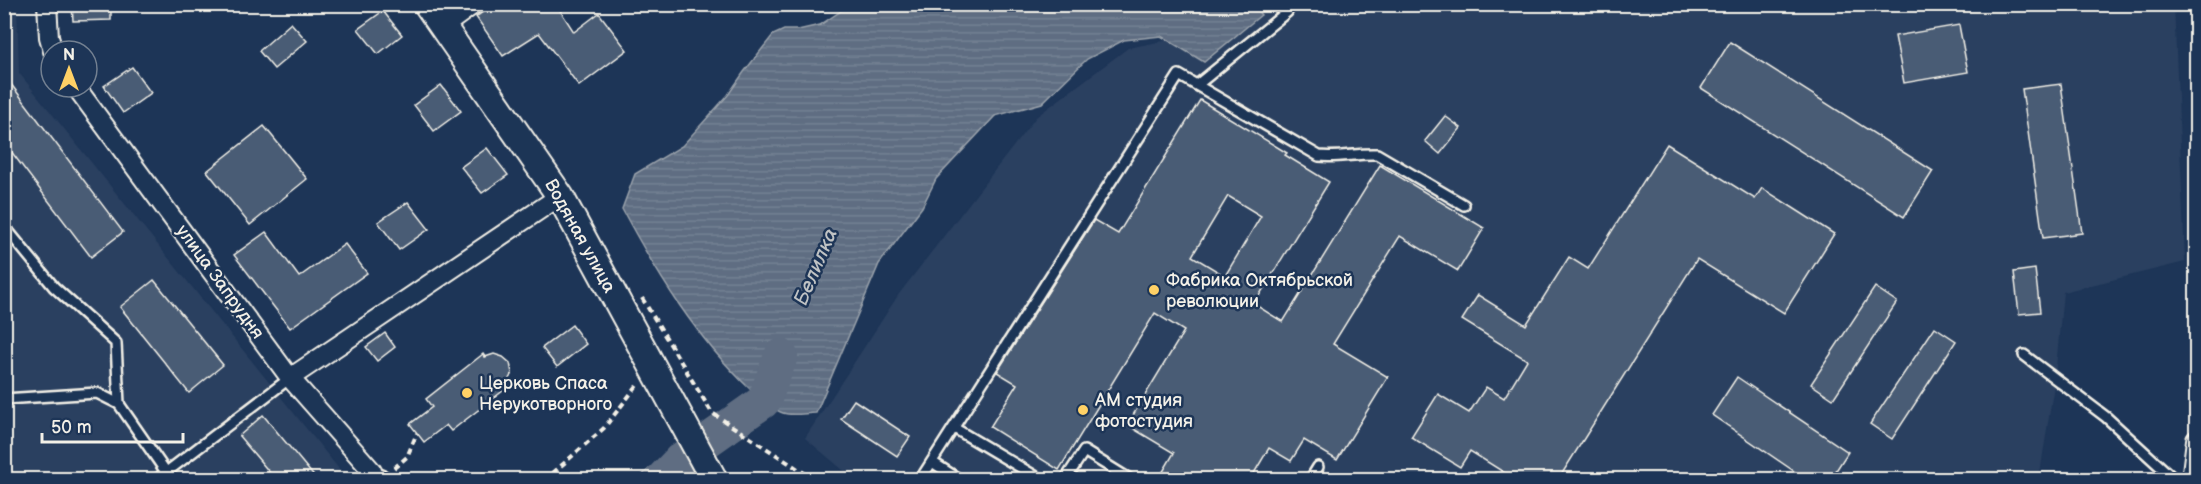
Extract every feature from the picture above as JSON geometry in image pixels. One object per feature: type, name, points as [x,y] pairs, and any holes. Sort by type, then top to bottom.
[{"type":"street","points":[[47,4],[50,39]]},
{"type":"street","name":"Водяная улица","points":[[428,4],[560,196],[714,480]]},
{"type":"street","points":[[444,26],[474,4]]},
{"type":"street","name":"улица Запрудня","points":[[85,99],[290,378],[381,475]]},
{"type":"street","points":[[290,378],[560,196]]},
{"type":"street","points":[[2191,480],[2196,440]]},
{"type":"lane","points":[[1197,86],[1287,12],[1282,4]]},
{"type":"lane","points":[[920,480],[1179,75],[1319,156],[1338,158],[1365,153],[1377,154],[1464,206]]},
{"type":"lane","points":[[4,226],[54,287],[116,343],[119,404]]},
{"type":"lane","points":[[2024,355],[2106,417],[2175,480]]},
{"type":"lane","points":[[156,480],[290,378]]},
{"type":"lane","points":[[4,399],[97,393],[119,404],[166,472]]},
{"type":"lane","points":[[954,428],[1036,478]]},
{"type":"lane","points":[[1065,480],[1084,451],[1131,480]]},
{"type":"lane","points":[[932,462],[960,480]]},
{"type":"lane","points":[[1310,480],[1318,467]]},
{"type":"path","points":[[545,480],[604,428],[638,384],[654,371]]},
{"type":"path","points":[[712,413],[815,480]]},
{"type":"path","points":[[381,475],[408,457],[417,433]]},
{"type":"shaded area","points":[[4,5],[17,5],[19,73],[347,479],[5,479]]},
{"type":"shaded area","points":[[1198,5],[2174,5],[2185,262],[2063,292],[2055,379],[2039,479],[855,480],[805,438],[899,294],[1036,117],[1128,48],[1164,41]]},
{"type":"water","points":[[1252,4],[1261,15],[1204,62],[1161,36],[1124,40],[1087,59],[1042,103],[995,116],[936,179],[922,207],[879,264],[816,413],[791,414],[779,411],[761,399],[730,369],[679,304],[622,209],[635,174],[682,146],[728,95],[773,35],[784,30],[798,30],[820,25],[850,5]]},
{"type":"water","points":[[675,455],[680,460],[672,479],[638,479],[650,468]]},
{"type":"building","points":[[72,4],[111,4],[111,20],[73,21]]},
{"type":"building","points":[[494,4],[556,4],[574,32],[599,13],[627,50],[579,86],[539,33],[503,56],[476,17]]},
{"type":"building","points":[[383,11],[402,35],[378,54],[358,29]]},
{"type":"building","points":[[291,23],[307,41],[274,69],[259,51]]},
{"type":"building","points":[[1959,25],[1968,72],[1904,83],[1895,36]]},
{"type":"building","points":[[1730,42],[1933,171],[1904,217],[1701,88]]},
{"type":"building","points":[[132,67],[151,93],[123,113],[104,86]]},
{"type":"building","points":[[4,75],[123,232],[91,257],[4,142]]},
{"type":"building","points":[[2061,84],[2082,233],[2043,238],[2022,89]]},
{"type":"building","points":[[441,85],[461,111],[434,131],[414,105]]},
{"type":"building","name":"Фабрика Октябрьской революции","points":[[1200,100],[1287,153],[1285,155],[1329,182],[1254,304],[1283,322],[1380,165],[1484,228],[1458,271],[1400,236],[1333,344],[1388,377],[1337,460],[1304,440],[1291,461],[1269,448],[1250,480],[1158,480],[1174,453],[1127,425],[1184,331],[1155,313],[1059,470],[990,427],[1017,384],[997,372],[1094,220],[1118,234]],"holes":[[[1228,196],[1261,216],[1225,276],[1192,256]]]},
{"type":"building","points":[[1445,116],[1461,128],[1440,154],[1425,141]]},
{"type":"building","points":[[264,126],[307,179],[250,225],[207,171]]},
{"type":"building","points":[[1667,144],[1755,199],[1762,188],[1834,234],[1784,313],[1697,259],[1558,480],[1516,480],[1470,451],[1460,467],[1411,437],[1438,394],[1469,413],[1486,387],[1504,398],[1527,360],[1462,320],[1478,295],[1526,325],[1569,257],[1588,269]]},
{"type":"building","points":[[487,148],[508,175],[482,193],[461,167]]},
{"type":"building","points":[[408,202],[429,229],[399,250],[378,222]]},
{"type":"building","points":[[266,232],[299,277],[345,244],[367,273],[290,328],[234,255]]},
{"type":"building","points":[[2035,269],[2040,312],[2019,314],[2014,272]]},
{"type":"building","points":[[154,280],[223,365],[189,393],[120,307]]},
{"type":"building","points":[[1875,287],[1897,302],[1833,399],[1811,384]]},
{"type":"building","points":[[572,325],[586,344],[557,367],[542,348]]},
{"type":"building","points":[[1935,327],[1956,341],[1892,439],[1870,424]]},
{"type":"building","points":[[385,333],[395,347],[377,361],[366,347]]},
{"type":"building","name":"Церковь Спаса Нерукотворного","points":[[483,354],[485,357],[494,354],[503,357],[510,363],[512,373],[506,385],[508,387],[451,431],[446,425],[424,442],[410,424],[432,407],[426,399]]},
{"type":"building","points":[[1737,377],[1848,452],[1830,480],[1807,480],[1712,415]]},
{"type":"building","points":[[854,400],[910,437],[897,456],[841,419]]},
{"type":"building","points":[[263,415],[317,480],[276,480],[239,436]]},
{"type":"waterway","name":"Белилка","points":[[661,480],[680,460],[764,401],[781,356]]},
{"type":"place","name":"Фабрика Октябрьской революции","points":[[1154,290]]},
{"type":"place","name":"Церковь Спаса Нерукотворного","points":[[467,393]]},
{"type":"place","name":"АМ студия фотостудия","points":[[1083,410]]}]
